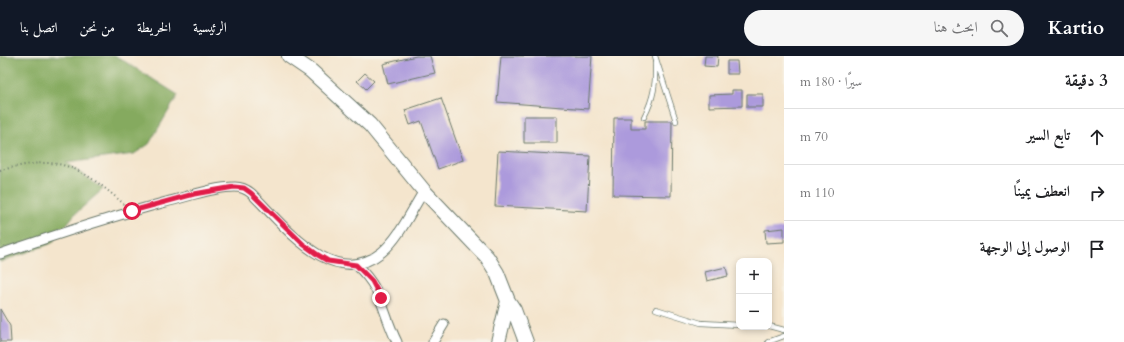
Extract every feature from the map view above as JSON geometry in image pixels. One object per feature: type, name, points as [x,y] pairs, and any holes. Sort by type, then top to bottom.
[{"type":"main road","points":[[289,56],[311,71],[370,124],[424,191],[487,257],[497,273],[508,301],[520,324],[526,342]]},
{"type":"main road","points":[[498,342],[508,301]]},
{"type":"street","points":[[0,254],[132,211],[194,194],[234,187],[244,188],[251,193],[303,244],[318,255],[328,261],[356,265],[381,252],[397,235],[424,191]]},
{"type":"street","points":[[356,265],[372,281],[381,298],[388,323],[397,342]]},
{"type":"street","points":[[433,342],[444,324]]},
{"type":"lane","points":[[644,117],[652,102],[656,84],[655,56]]},
{"type":"lane","points":[[655,56],[676,121]]},
{"type":"lane","points":[[656,309],[701,323],[736,325]]},
{"type":"lane","points":[[772,327],[784,330]]},
{"type":"lane","points":[[768,342],[784,336]]},
{"type":"path","points":[[0,170],[46,163],[68,166],[94,179],[132,211]]},
{"type":"green space","points":[[0,56],[116,56],[178,95],[149,144],[134,154],[66,163],[103,189],[74,215],[52,243],[0,262]]},
{"type":"building","points":[[416,56],[430,56],[435,73],[388,84],[383,64]]},
{"type":"building","points":[[501,56],[592,56],[588,109],[497,102]]},
{"type":"building","points":[[705,56],[718,56],[717,67],[704,66]]},
{"type":"building","points":[[727,61],[737,61],[738,74],[727,74]]},
{"type":"building","points":[[365,73],[374,81],[366,89],[357,81]]},
{"type":"building","points":[[732,90],[742,90],[742,106],[709,107],[709,95],[732,94]]},
{"type":"building","points":[[747,94],[763,94],[763,107],[747,107]]},
{"type":"building","points":[[441,98],[463,160],[438,169],[421,121],[410,125],[405,110]]},
{"type":"building","points":[[524,116],[557,116],[557,143],[524,143]]},
{"type":"building","points":[[614,118],[631,118],[631,129],[645,129],[645,121],[672,121],[671,196],[613,195]]},
{"type":"building","points":[[498,151],[590,156],[587,211],[495,206]]},
{"type":"building","points":[[784,228],[784,242],[766,243],[765,230]]},
{"type":"building","points":[[726,267],[728,276],[707,281],[705,272]]},
{"type":"building","points":[[0,309],[10,326],[11,342],[0,342]]},
{"type":"route","points":[[132,211],[194,194],[234,187],[244,188],[303,244],[318,255],[328,261],[356,265],[372,281],[381,298]]}]
